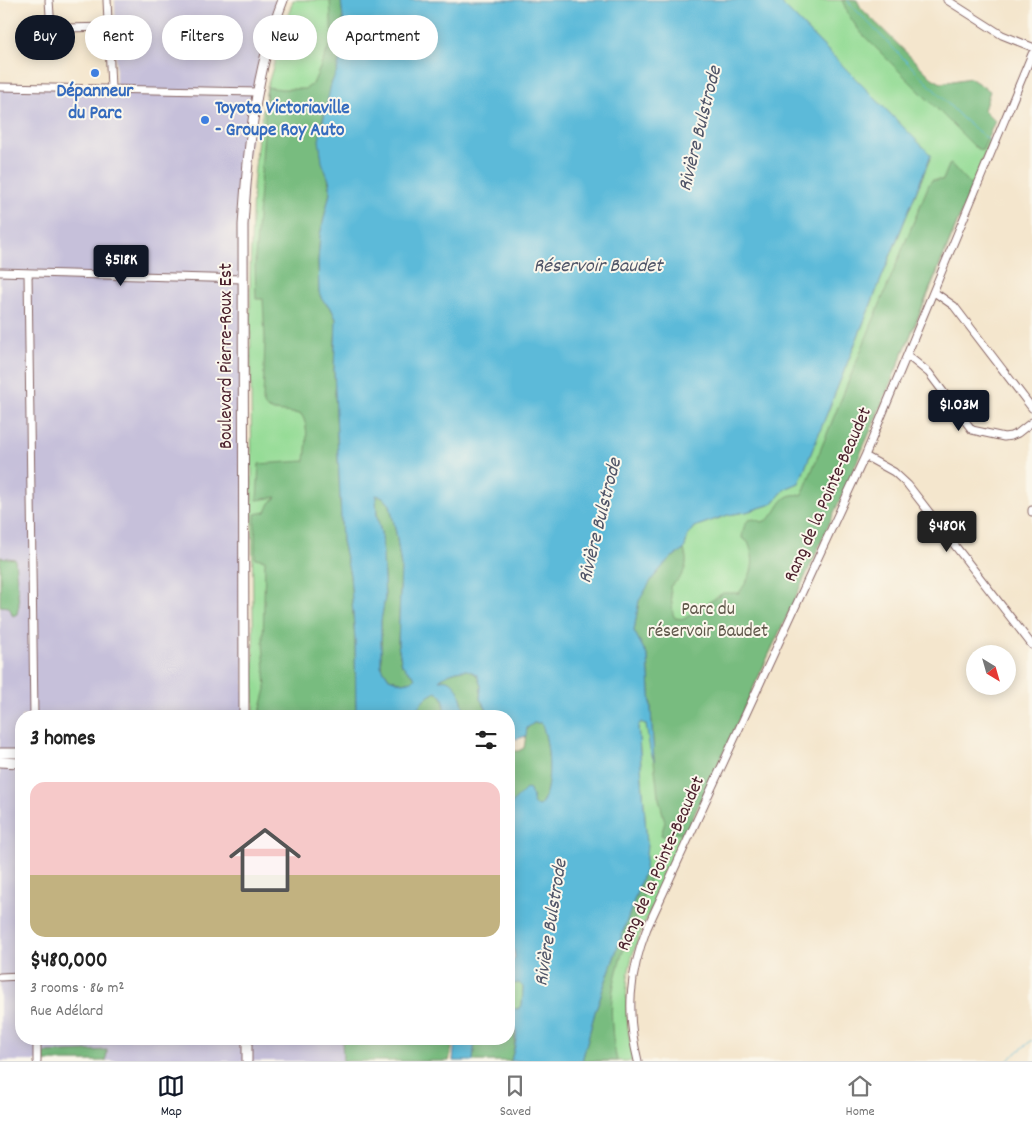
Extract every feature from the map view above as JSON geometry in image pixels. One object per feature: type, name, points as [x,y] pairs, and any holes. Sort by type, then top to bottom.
[{"type":"main road","name":"Boulevard Pierre-Roux Est","points":[[244,710],[243,225],[247,168],[257,92],[283,0]]},
{"type":"main road","points":[[0,752],[15,753]]},
{"type":"main road","points":[[0,762],[15,763]]},
{"type":"main road","points":[[246,1045],[247,1061]]},
{"type":"street","points":[[49,0],[50,15],[57,26],[66,28],[85,27]]},
{"type":"street","points":[[107,0],[108,15]]},
{"type":"street","points":[[947,0],[1002,35],[1032,47]]},
{"type":"street","name":"Rang de la Pointe-Beaudet","points":[[638,1061],[631,1032],[631,999],[635,966],[642,941],[865,456],[1030,68],[1032,54]]},
{"type":"street","points":[[110,60],[111,88]]},
{"type":"street","points":[[0,87],[257,92]]},
{"type":"street","points":[[0,272],[243,279]]},
{"type":"street","points":[[28,273],[34,710]]},
{"type":"street","points":[[934,292],[954,306],[1032,408]]},
{"type":"street","points":[[908,356],[929,372],[972,430],[1004,437],[1018,433],[1032,422]]},
{"type":"street","points":[[865,456],[894,472],[908,485],[1032,645]]},
{"type":"street","points":[[0,977],[15,976]]},
{"type":"street","points":[[37,1045],[37,1061]]},
{"type":"shaded area","points":[[115,0],[283,0],[278,15],[253,15],[253,60],[266,60],[247,159],[244,710],[15,710],[15,1045],[343,1045],[344,1061],[0,1061],[0,83],[116,85],[116,60],[152,60],[152,15],[115,15]]},
{"type":"green space","points":[[293,0],[341,0],[341,15],[327,15],[327,60],[340,60],[334,370],[342,541],[356,710],[254,710],[250,274],[253,186],[258,139],[267,87],[275,60],[317,60],[317,15],[289,15]]},
{"type":"green space","points":[[330,0],[341,0],[343,15],[331,15]]},
{"type":"green space","name":"Parc du réservoir Baudet","points":[[778,0],[848,0],[962,118],[990,141],[937,273],[852,470],[640,935],[632,957],[627,983],[627,1022],[634,1061],[582,1061],[645,869],[647,844],[638,726],[641,722],[646,725],[648,734],[634,631],[684,550],[688,535],[694,527],[728,515],[772,504],[785,489],[799,483],[931,156]]},
{"type":"green space","points":[[842,0],[857,0],[861,8],[932,78],[941,83],[970,78],[990,91],[984,110],[995,121],[982,151],[974,146],[861,33],[849,16]]},
{"type":"green space","points":[[327,52],[327,60],[340,60],[331,84],[322,122],[330,193],[320,235],[318,261],[319,292],[322,300],[331,308],[336,319],[334,370],[342,541],[350,575],[355,639],[356,710],[261,710],[266,689],[263,642],[265,560],[255,558],[255,514],[266,512],[270,503],[277,497],[257,500],[259,464],[305,461],[307,437],[306,425],[301,414],[274,411],[265,407],[263,401],[265,339],[263,299],[256,299],[255,260],[267,87],[305,89],[313,84]]},
{"type":"green space","points":[[951,164],[972,187],[870,432],[814,558],[685,834],[672,832],[670,839],[661,835],[665,822],[658,795],[654,761],[648,657],[634,631],[639,600],[652,579],[669,559],[684,550],[686,566],[679,579],[670,586],[675,618],[684,619],[723,593],[739,593],[750,574],[753,563],[748,542],[742,538],[745,525],[752,519],[762,522],[768,519],[787,497],[802,495],[929,184],[932,180],[943,180]]},
{"type":"green space","points":[[376,495],[383,497],[390,505],[401,566],[398,645],[402,665],[415,677],[412,681],[403,683],[389,678],[381,666],[381,620],[385,598],[382,537],[377,516]]},
{"type":"green space","points":[[0,557],[15,559],[19,605],[17,614],[13,616],[9,607],[0,606]]},
{"type":"green space","points":[[467,669],[477,675],[481,686],[480,699],[487,710],[464,710],[461,698],[439,681],[448,674]]},
{"type":"green space","points":[[436,692],[442,696],[444,710],[415,710],[426,697]]},
{"type":"green space","points":[[541,722],[544,730],[549,765],[547,789],[540,806],[534,805],[530,789],[515,804],[515,751],[524,748],[527,728],[534,723]]},
{"type":"green space","points":[[645,869],[651,875],[617,970],[612,993],[612,1022],[617,1061],[582,1061],[595,1012]]},
{"type":"green space","points":[[519,983],[523,987],[522,1004],[518,1009],[515,1009],[515,984]]},
{"type":"green space","points":[[342,1045],[451,1045],[452,1048],[449,1061],[343,1061]]},
{"type":"green space","points":[[474,1045],[514,1045],[511,1061],[473,1061]]},
{"type":"green space","points":[[107,1050],[106,1061],[43,1061],[43,1053]]},
{"type":"water","name":"Réservoir Baudet","points":[[341,0],[778,0],[931,155],[799,483],[785,489],[772,504],[728,515],[694,527],[688,535],[684,550],[669,559],[652,579],[639,601],[634,631],[648,657],[654,761],[650,750],[646,725],[641,722],[638,726],[647,844],[645,869],[595,1012],[582,1061],[511,1061],[516,1035],[515,1009],[518,1009],[522,1004],[523,987],[519,983],[515,984],[515,800],[527,788],[530,789],[534,805],[540,806],[544,799],[547,789],[549,765],[546,741],[541,723],[534,723],[527,728],[526,736],[515,738],[515,710],[487,710],[480,699],[481,686],[477,675],[466,670],[459,670],[439,680],[447,680],[455,685],[464,710],[444,710],[442,696],[436,692],[426,698],[415,710],[356,710],[355,639],[350,575],[342,541],[334,370],[336,319],[331,308],[322,300],[319,292],[318,261],[320,235],[330,193],[330,183],[322,162],[319,140],[331,84],[340,60],[438,60],[438,15],[343,15]],"holes":[[[376,495],[383,497],[390,505],[401,566],[398,645],[402,665],[415,677],[412,681],[403,683],[389,678],[381,666],[381,621],[385,598],[382,537],[377,516]]]},
{"type":"water","points":[[454,1045],[474,1045],[473,1061],[453,1061]]},
{"type":"waterway","points":[[848,0],[962,118],[990,141]]},
{"type":"waterway","points":[[1007,1061],[1032,1040]]},
{"type":"place","name":"Dépanneur du Parc","points":[[95,73]]},
{"type":"place","name":"Toyota Victoriaville - Groupe Roy Auto","points":[[205,120]]},
{"type":"water label","name":"Rivière Bulstrode","points":[[701,129]]},
{"type":"water label","name":"Rivière Bulstrode","points":[[601,521]]},
{"type":"water label","name":"Rivière Bulstrode","points":[[552,923]]}]
